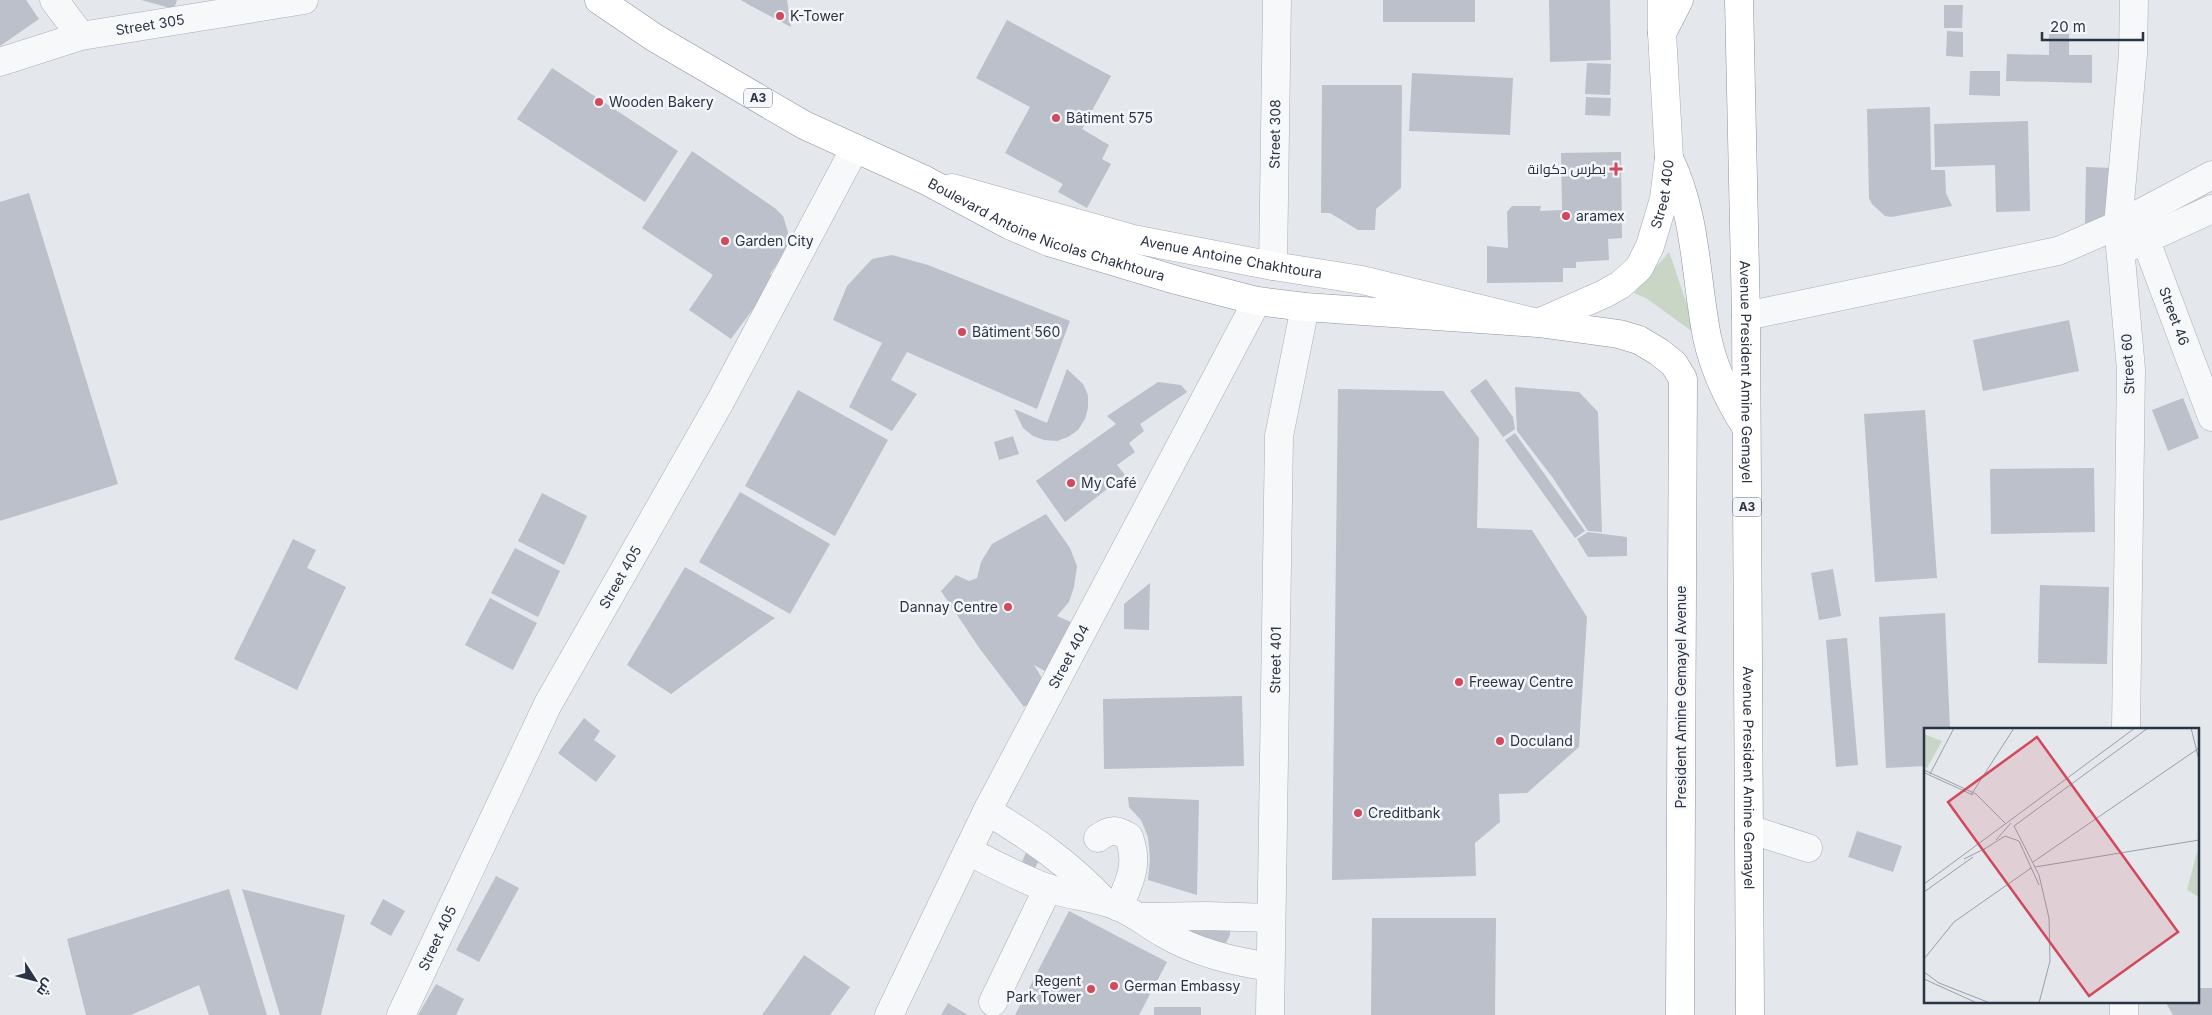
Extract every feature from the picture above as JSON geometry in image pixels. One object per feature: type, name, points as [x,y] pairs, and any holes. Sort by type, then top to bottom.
[{"type":"main road","name":"Boulevard Antoine Nicolas Chakhtoura","points":[[599,0],[655,38],[804,125],[926,180],[1009,224],[1049,242],[1176,280],[1257,301],[1305,307],[1538,322]]},
{"type":"main road","name":"Street 400","points":[[1538,322],[1604,294],[1620,285],[1639,268],[1650,246],[1664,199],[1669,158],[1662,0]]},
{"type":"main road","points":[[1662,33],[1680,0]]},
{"type":"main road","name":"Avenue President Amine Gemayel","points":[[1739,0],[1746,316],[1750,1015]]},
{"type":"main road","points":[[1669,158],[1687,202],[1707,337],[1727,398],[1746,427]]},
{"type":"main road","name":"Avenue Antoine Chakhtoura","points":[[926,180],[1133,239],[1273,266],[1362,280],[1538,322]]},
{"type":"main road","name":"President Amine Gemayel Avenue","points":[[1538,322],[1619,334],[1638,340],[1674,364],[1683,379],[1680,1015]]},
{"type":"street","points":[[54,0],[81,36]]},
{"type":"street","name":"Street 305","points":[[0,62],[81,36],[304,0]]},
{"type":"street","name":"Street 308","points":[[1273,266],[1277,0]]},
{"type":"street","name":"Street 60","points":[[2126,728],[2131,370],[2126,230],[2134,0]]},
{"type":"street","name":"Street 405","points":[[401,1015],[548,704],[720,402],[855,148]]},
{"type":"street","points":[[1746,316],[2058,251],[2126,230],[2212,175]]},
{"type":"street","points":[[2146,241],[2212,209]]},
{"type":"street","name":"Street 46","points":[[2126,230],[2146,241],[2212,417]]},
{"type":"street","name":"Street 404","points":[[889,1015],[988,811],[1257,301]]},
{"type":"street","name":"Street 401","points":[[1270,1015],[1279,436],[1305,307]]},
{"type":"street","points":[[988,811],[1032,838],[1121,908],[1161,932],[1203,952],[1232,961],[1270,967]]},
{"type":"street","points":[[1749,829],[1808,848]]},
{"type":"street","points":[[1098,838],[1108,830],[1118,830],[1129,837],[1134,850],[1132,875],[1121,908]]},
{"type":"street","points":[[968,851],[1011,873],[1048,888],[1121,908],[1207,916],[1271,918]]},
{"type":"street","points":[[993,1002],[1048,888]]},
{"type":"street","points":[[2124,1002],[2124,1015]]},
{"type":"green space","points":[[1669,252],[1697,335],[1646,298],[1634,293]]},
{"type":"building","points":[[0,0],[26,0],[39,19],[0,46]]},
{"type":"building","points":[[141,0],[177,0],[174,9]]},
{"type":"building","name":"K-Tower","points":[[741,0],[787,0],[791,27],[749,5]]},
{"type":"building","points":[[1383,0],[1475,0],[1475,22],[1383,22]]},
{"type":"building","points":[[1549,0],[1610,0],[1611,60],[1550,62]]},
{"type":"building","points":[[1944,5],[1963,5],[1962,28],[1944,28]]},
{"type":"building","name":"Bâtiment 575","points":[[1007,20],[1111,76],[1082,129],[1109,145],[1102,159],[1111,164],[1087,208],[1058,192],[1063,184],[1005,153],[1030,107],[976,78]]},
{"type":"building","points":[[1947,31],[1963,32],[1963,57],[1946,56]]},
{"type":"building","points":[[2049,34],[2069,34],[2069,55],[2092,55],[2092,83],[2006,81],[2007,54],[2049,55]]},
{"type":"building","points":[[1587,63],[1611,64],[1610,95],[1585,94]]},
{"type":"building","points":[[552,68],[678,151],[645,202],[517,119]]},
{"type":"building","points":[[1970,71],[2000,71],[2000,96],[1969,95]]},
{"type":"building","points":[[1412,73],[1513,78],[1510,135],[1409,131]]},
{"type":"building","points":[[1322,85],[1402,85],[1401,188],[1376,209],[1375,230],[1358,230],[1330,213],[1321,213]]},
{"type":"building","points":[[1586,97],[1611,98],[1610,116],[1585,115]]},
{"type":"building","points":[[1930,107],[1931,170],[1945,170],[1946,193],[1952,206],[1891,217],[1885,216],[1872,204],[1869,198],[1867,109]]},
{"type":"building","points":[[2028,121],[2030,211],[1996,212],[1995,165],[1935,167],[1934,124]]},
{"type":"building","name":"Garden City","points":[[692,151],[776,209],[783,216],[788,232],[787,250],[770,274],[775,279],[731,339],[689,310],[713,275],[642,228]]},
{"type":"building","points":[[1621,152],[1622,238],[1608,239],[1609,260],[1576,262],[1576,268],[1563,268],[1563,282],[1487,283],[1487,246],[1508,248],[1507,212],[1512,206],[1541,206],[1540,211],[1562,210],[1561,153]]},
{"type":"building","points":[[2086,167],[2113,168],[2111,225],[2085,225]]},
{"type":"building","points":[[29,193],[118,484],[0,521],[0,202]]},
{"type":"building","name":"Bâtiment 560","points":[[892,255],[928,265],[1070,321],[1037,409],[907,352],[891,380],[917,394],[892,431],[849,407],[882,343],[833,320],[847,286],[872,259]]},
{"type":"building","points":[[2069,320],[2079,371],[1983,391],[1973,340]]},
{"type":"building","points":[[1067,369],[1083,384],[1088,395],[1088,408],[1085,419],[1078,430],[1068,437],[1057,441],[1044,440],[1033,436],[1023,428],[1014,409],[1047,423]]},
{"type":"building","points":[[1486,379],[1513,417],[1515,429],[1503,437],[1470,391]]},
{"type":"building","points":[[1158,382],[1181,385],[1187,392],[1140,424],[1144,431],[1129,443],[1135,452],[1117,465],[1125,475],[1065,522],[1036,481],[1116,424],[1107,416]]},
{"type":"building","points":[[1515,387],[1579,392],[1598,412],[1602,532],[1588,531],[1553,478],[1517,431]]},
{"type":"building","name":"Freeway Centre","points":[[1338,389],[1443,391],[1479,438],[1477,528],[1532,530],[1587,617],[1579,747],[1527,793],[1499,794],[1500,822],[1475,843],[1476,876],[1332,880]]},
{"type":"building","points":[[798,390],[888,440],[835,536],[745,486]]},
{"type":"building","points":[[2183,398],[2199,438],[2168,451],[2152,410]]},
{"type":"building","points":[[1925,410],[1937,578],[1875,582],[1864,414]]},
{"type":"building","points":[[1515,433],[1585,531],[1575,538],[1505,440]]},
{"type":"building","points":[[1013,436],[1019,454],[999,460],[994,442]]},
{"type":"building","points":[[2094,468],[2095,532],[1991,534],[1990,469]]},
{"type":"building","points":[[740,492],[830,544],[790,614],[699,562]]},
{"type":"building","points":[[542,493],[587,516],[564,565],[518,541]]},
{"type":"building","name":"Dannay Centre","points":[[1046,514],[1070,548],[1077,566],[1074,587],[1069,602],[1057,616],[1075,624],[1052,675],[1034,665],[1048,688],[1024,707],[980,649],[941,591],[956,575],[969,581],[977,578],[981,562],[992,544]]},
{"type":"building","points":[[1588,532],[1627,537],[1627,556],[1588,557],[1577,539]]},
{"type":"building","points":[[293,539],[316,550],[307,568],[346,587],[297,690],[234,659]]},
{"type":"building","points":[[515,548],[560,571],[538,617],[491,593]]},
{"type":"building","points":[[685,567],[775,618],[671,694],[627,665]]},
{"type":"building","points":[[1833,569],[1841,616],[1819,620],[1811,573]]},
{"type":"building","points":[[1150,583],[1149,630],[1124,629],[1124,604]]},
{"type":"building","points":[[2040,585],[2109,587],[2107,664],[2038,663]]},
{"type":"building","points":[[490,598],[537,623],[513,670],[465,645]]},
{"type":"building","points":[[1945,613],[1950,728],[1924,728],[1924,766],[1886,768],[1879,617]]},
{"type":"building","points":[[1847,638],[1858,765],[1836,767],[1826,640]]},
{"type":"building","points":[[1242,696],[1244,766],[1104,769],[1103,699]]},
{"type":"building","points":[[584,718],[600,731],[594,740],[616,756],[596,782],[558,753]]},
{"type":"building","points":[[1128,797],[1199,800],[1197,895],[1148,880],[1150,859],[1148,837],[1141,820],[1129,807]]},
{"type":"building","points":[[1857,831],[1902,846],[1893,872],[1848,857]]},
{"type":"building","points":[[1027,850],[1041,857],[1035,868],[1022,862]]},
{"type":"building","points":[[496,876],[519,888],[479,962],[456,950]]},
{"type":"building","points":[[229,889],[267,1015],[209,1015],[199,985],[131,1015],[86,1015],[67,939]]},
{"type":"building","points":[[242,889],[345,915],[321,1015],[280,1015]]},
{"type":"building","points":[[383,899],[405,911],[391,936],[370,924]]},
{"type":"building","name":"Regent Park Tower","points":[[1069,911],[1167,962],[1139,1015],[1015,1015]]},
{"type":"building","points":[[1372,918],[1496,918],[1495,1015],[1371,1015]]},
{"type":"building","points":[[1190,922],[1230,926],[1230,935],[1226,943],[1220,947],[1186,936]]},
{"type":"building","points":[[804,955],[850,987],[830,1015],[762,1015]]},
{"type":"building","points":[[436,984],[464,999],[456,1015],[418,1015]]},
{"type":"building","points":[[2200,988],[2212,988],[2212,1015],[2173,1015],[2166,1002],[2200,1002]]},
{"type":"building","points":[[948,1003],[968,1015],[941,1015]]},
{"type":"building","points":[[1154,1007],[1201,1007],[1201,1015],[1154,1015]]},
{"type":"place","name":"K-Tower","points":[[780,16]]},
{"type":"place","name":"Wooden Bakery","points":[[599,102]]},
{"type":"place","name":"Bâtiment 575","points":[[1056,118]]},
{"type":"place","name":"بطرس دكوانة","points":[[1616,169]]},
{"type":"place","name":"aramex","points":[[1566,216]]},
{"type":"place","name":"Garden City","points":[[725,241]]},
{"type":"place","name":"Bâtiment 560","points":[[962,332]]},
{"type":"place","name":"My Café","points":[[1071,483]]},
{"type":"place","name":"Dannay Centre","points":[[1008,607]]},
{"type":"place","name":"Freeway Centre","points":[[1459,682]]},
{"type":"place","name":"Doculand","points":[[1500,741]]},
{"type":"place","name":"Creditbank","points":[[1358,813]]},
{"type":"place","name":"German Embassy","points":[[1114,986]]},
{"type":"place","name":"Regent Park Tower","points":[[1091,989]]}]
